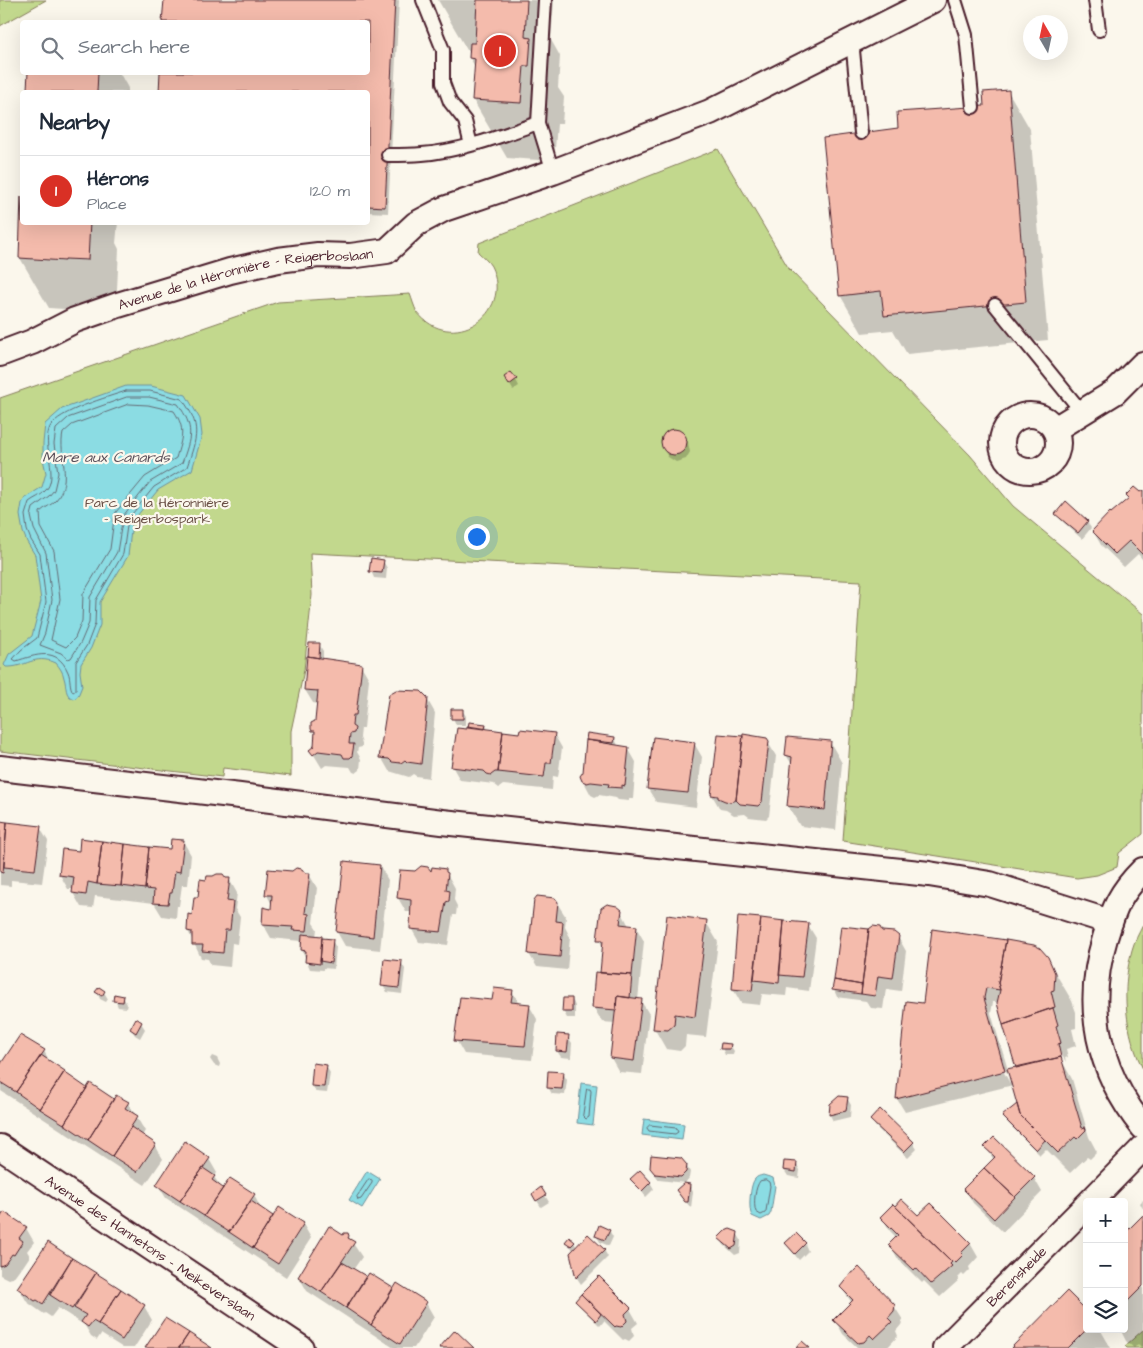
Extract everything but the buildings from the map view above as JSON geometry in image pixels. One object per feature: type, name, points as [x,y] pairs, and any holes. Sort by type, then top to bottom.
[{"type":"street","name":"Avenue de la Héronnière - Reigerboslaan","points":[[0,354],[32,342],[75,320],[230,271],[278,260],[318,255],[350,256],[387,251],[416,224],[444,209],[553,172],[710,112],[922,2]]},
{"type":"street","points":[[1055,429],[1115,392],[1143,364]]},
{"type":"street","points":[[0,768],[442,822],[929,874],[990,884],[1110,922]]},
{"type":"street","points":[[1143,870],[1122,894],[1110,922],[1098,960],[1094,998],[1098,1038],[1110,1075],[1129,1109],[1143,1127]]},
{"type":"street","name":"Avenue des Hannetons - Meikeverslaan","points":[[0,1147],[301,1348]]},
{"type":"street","points":[[1094,1198],[1143,1148]]},
{"type":"street","name":"Berensheide","points":[[945,1348],[1083,1209]]},
{"type":"lane","points":[[423,0],[443,50],[443,82],[450,102],[465,121],[471,145]]},
{"type":"lane","points":[[545,0],[538,123],[553,172]]},
{"type":"lane","points":[[955,0],[966,35],[973,107]]},
{"type":"lane","points":[[1095,0],[1098,30]]},
{"type":"lane","points":[[852,40],[861,133]]},
{"type":"lane","points":[[388,155],[423,154],[471,145],[538,123]]},
{"type":"lane","points":[[995,305],[1082,412]]},
{"type":"green space","points":[[0,0],[46,0],[0,26]]},
{"type":"green space","name":"Parc de la Héronnière - Reigerbospark","points":[[718,149],[789,269],[970,455],[1013,506],[1143,614],[1143,834],[1119,853],[1117,867],[1097,875],[1077,878],[843,841],[861,581],[310,553],[312,595],[304,670],[291,731],[291,776],[223,768],[222,777],[0,751],[0,398],[278,302],[410,294],[417,312],[431,324],[446,330],[461,329],[475,324],[487,313],[494,300],[496,284],[491,266],[478,252],[479,243]]},
{"type":"green space","points":[[1143,925],[1143,1069],[1132,1041],[1126,995],[1132,950]]},
{"type":"green space","points":[[1143,1330],[1143,1348],[1127,1348],[1125,1346]]},
{"type":"water","name":"Mare aux Canards","points":[[126,386],[151,386],[186,395],[200,419],[202,435],[192,470],[158,490],[132,522],[128,556],[100,602],[100,625],[91,648],[81,664],[82,686],[78,696],[74,699],[67,693],[63,674],[56,663],[48,660],[36,660],[13,667],[6,667],[4,665],[9,654],[32,636],[41,601],[35,555],[23,532],[20,515],[25,498],[42,487],[46,473],[43,459],[45,424],[62,409]]},
{"type":"water","points":[[581,1083],[597,1085],[593,1125],[577,1123]]},
{"type":"water","points":[[644,1119],[684,1124],[682,1140],[642,1135]]},
{"type":"water","points":[[367,1171],[380,1179],[362,1208],[349,1200]]},
{"type":"water","points":[[763,1175],[773,1178],[775,1186],[771,1212],[769,1216],[761,1220],[752,1216],[750,1197],[753,1182],[757,1177]]},
{"type":"place","name":"Hérons","points":[[500,51]]}]
